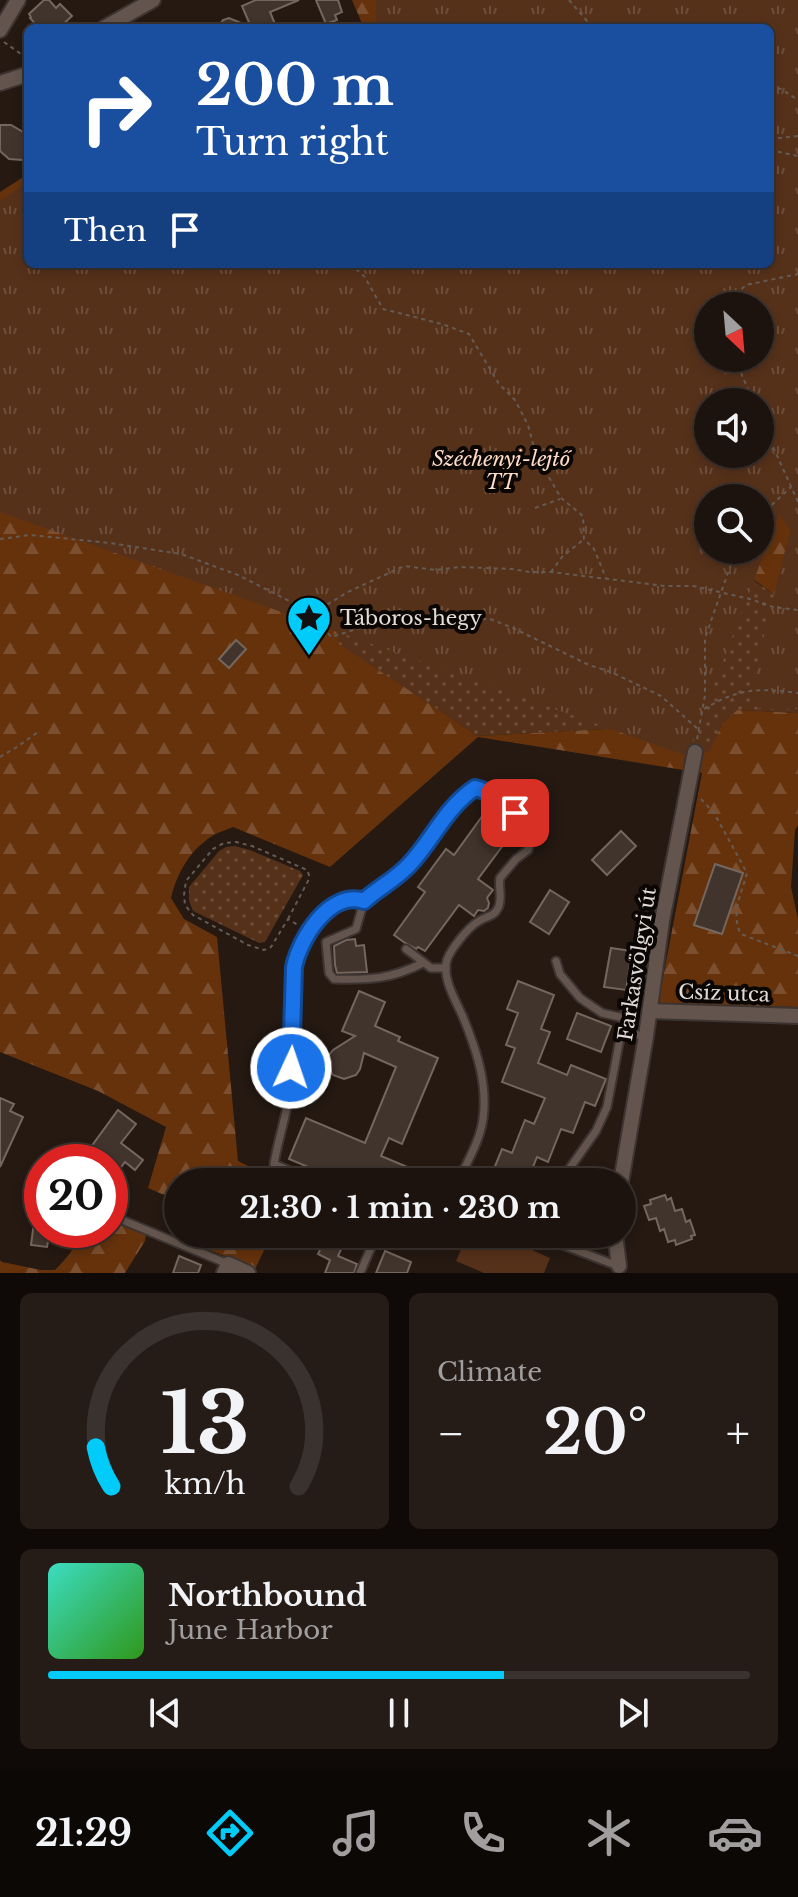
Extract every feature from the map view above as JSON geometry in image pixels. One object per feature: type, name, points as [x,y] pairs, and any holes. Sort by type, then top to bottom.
[{"type":"street","points":[[0,30],[18,0]]},
{"type":"street","points":[[111,24],[153,0]]},
{"type":"street","points":[[0,83],[24,75]]},
{"type":"street","name":"Farkasvölgyi út","points":[[623,1168],[662,921],[695,752]]},
{"type":"street","name":"Csíz utca","points":[[650,1011],[798,1016]]},
{"type":"street","points":[[617,1248],[619,1271]]},
{"type":"street","points":[[226,1269],[248,1273]]},
{"type":"lane","points":[[423,963],[390,976],[366,980],[334,979],[329,973],[326,942],[356,929],[364,901],[408,866],[460,800],[475,788],[483,790],[526,821],[532,835],[528,850],[500,878],[498,910],[490,917],[479,920],[448,955],[448,983],[481,1068],[483,1093],[483,1120],[464,1168]]},
{"type":"lane","points":[[283,1168],[274,1164],[290,1093],[297,954],[329,908],[354,898],[364,901]]},
{"type":"lane","points":[[406,949],[431,968],[446,968]]},
{"type":"lane","points":[[556,961],[560,974],[580,998],[602,1013],[625,1015],[607,1107],[596,1131],[570,1168]]},
{"type":"lane","points":[[622,1033],[646,1036]]},
{"type":"lane","points":[[128,1223],[226,1269]]},
{"type":"lane","points":[[360,1273],[371,1248]]},
{"type":"lane","points":[[566,1248],[619,1271]]},
{"type":"path","points":[[569,0],[590,24]]},
{"type":"path","points":[[0,39],[24,56]]},
{"type":"path","points":[[774,87],[798,100]]},
{"type":"path","points":[[774,139],[798,136]]},
{"type":"path","points":[[774,151],[798,156]]},
{"type":"path","points":[[355,268],[364,276],[383,309],[469,334],[499,384],[515,400],[528,425],[536,455],[561,498],[583,516],[584,539],[594,549],[606,580]]},
{"type":"path","points":[[738,292],[746,285],[798,274]]},
{"type":"path","points":[[774,449],[798,502]]},
{"type":"path","points":[[774,503],[791,487]]},
{"type":"path","points":[[535,508],[561,498]]},
{"type":"path","points":[[0,539],[30,535],[181,554],[238,575],[313,613],[331,637],[403,615],[431,615],[451,620],[490,619],[661,696],[699,730]]},
{"type":"path","points":[[551,572],[562,557],[584,539]]},
{"type":"path","points":[[695,752],[705,695],[705,638],[731,564]]},
{"type":"path","points":[[313,613],[348,592],[404,566],[435,570],[460,567],[512,569],[665,586],[693,586],[773,607],[798,610]]},
{"type":"path","points":[[702,710],[730,694],[746,691],[798,693]]},
{"type":"path","points":[[0,757],[38,732]]},
{"type":"path","points":[[689,786],[714,813],[747,873],[735,917],[741,934],[798,956]]},
{"type":"path","points":[[224,843],[252,846],[307,870],[308,881],[288,919],[271,947],[264,950],[248,945],[193,915],[185,905],[186,881],[213,849],[224,843]]},
{"type":"path","points":[[288,919],[310,932]]},
{"type":"green space","points":[[352,0],[798,0],[798,364],[774,327],[774,292],[694,292],[694,372],[708,372],[708,388],[694,388],[694,468],[768,468],[798,522],[775,595],[743,572],[749,564],[774,564],[774,484],[694,484],[694,501],[323,572],[339,644],[478,736],[662,726],[692,749],[709,752],[722,724],[737,710],[798,713],[798,825],[795,830],[791,887],[798,919],[798,1007],[658,1004],[702,773],[478,737],[330,867],[233,827],[209,838],[184,865],[171,898],[184,919],[217,937],[238,1161],[252,1168],[164,1168],[164,1195],[148,1188],[166,1127],[98,1091],[0,1052],[0,192],[24,177],[24,268],[774,268],[774,24],[362,24]]},
{"type":"green space","name":"Széchenyi-lejtő TT","points":[[376,0],[798,0],[798,709],[759,709],[752,703],[750,692],[790,530],[779,514],[774,527],[774,484],[694,484],[694,564],[760,564],[687,756],[0,512],[0,201],[24,185],[24,268],[774,268],[774,24],[376,24]]},
{"type":"green space","points":[[694,551],[694,564],[729,564],[798,607],[798,713],[737,710],[722,724],[709,753],[692,749],[662,726],[478,736],[338,644],[323,572]]},
{"type":"green space","points":[[235,846],[300,871],[303,875],[265,942],[259,943],[193,911],[189,901],[189,887],[219,851]]},
{"type":"green space","points":[[128,1227],[146,1235],[125,1273],[0,1273],[0,1260],[41,1270],[55,1270],[73,1248],[128,1248]]},
{"type":"green space","points":[[205,1248],[265,1248],[255,1269]]},
{"type":"green space","points":[[462,1248],[528,1248],[550,1258],[544,1273],[484,1273],[456,1261]]},
{"type":"building","points":[[44,0],[49,0],[56,8],[60,4],[72,16],[63,24],[35,24],[29,14]]},
{"type":"building","points":[[256,0],[299,0],[270,12],[275,24],[250,24],[242,6]]},
{"type":"building","points":[[316,0],[338,0],[342,12],[335,15],[337,20],[326,24]]},
{"type":"building","points":[[229,18],[244,24],[220,24]]},
{"type":"building","points":[[0,125],[11,125],[23,132],[22,160],[9,159],[0,151]]},
{"type":"building","points":[[236,640],[246,649],[229,668],[219,659]]},
{"type":"building","points":[[483,815],[502,828],[498,833],[507,840],[478,879],[493,890],[487,898],[488,908],[478,910],[474,916],[459,905],[425,951],[405,943],[394,935],[425,892],[418,887],[446,849],[454,855]]},
{"type":"building","points":[[621,831],[636,846],[607,875],[592,860]]},
{"type":"building","points":[[715,864],[743,873],[722,934],[694,925]]},
{"type":"building","points":[[550,890],[569,902],[549,934],[530,922]]},
{"type":"building","points":[[355,939],[356,946],[364,945],[367,972],[337,973],[334,946]]},
{"type":"building","points":[[611,948],[632,951],[626,990],[604,987]]},
{"type":"building","points":[[518,981],[554,995],[541,1029],[550,1032],[538,1063],[567,1075],[571,1065],[606,1079],[595,1106],[585,1102],[573,1133],[561,1129],[548,1162],[537,1157],[533,1168],[494,1168],[502,1149],[512,1153],[525,1120],[534,1124],[545,1098],[502,1082],[515,1048],[506,1045],[518,1013],[507,1009]]},
{"type":"building","points":[[359,991],[385,1002],[375,1026],[400,1037],[398,1041],[438,1058],[402,1144],[389,1138],[381,1156],[410,1168],[310,1168],[289,1159],[306,1118],[365,1143],[396,1067],[364,1053],[356,1075],[344,1079],[333,1075],[327,1062],[328,1056],[355,1036],[342,1031]]},
{"type":"building","points":[[577,1013],[611,1026],[601,1052],[567,1039]]},
{"type":"building","points":[[0,1098],[14,1104],[10,1111],[23,1117],[0,1167]]},
{"type":"building","points":[[118,1110],[136,1124],[122,1144],[93,1144]]},
{"type":"building","points":[[128,1148],[143,1160],[135,1170],[128,1164]]},
{"type":"building","points":[[665,1195],[667,1200],[671,1198],[675,1211],[682,1209],[686,1222],[690,1220],[695,1235],[691,1236],[692,1239],[676,1245],[675,1240],[668,1242],[656,1218],[649,1220],[644,1206],[651,1204],[650,1200]]},
{"type":"building","points":[[321,1248],[342,1248],[338,1256],[357,1264],[354,1273],[325,1273],[330,1260],[318,1254]]},
{"type":"building","points":[[385,1251],[411,1262],[407,1273],[376,1273]]},
{"type":"building","points":[[179,1256],[201,1265],[198,1273],[173,1273]]},
{"type":"place","name":"Táboros-hegy","points":[[309,657]]},
{"type":"route","points":[[291,1068],[294,967],[297,954],[322,914],[354,898],[364,901],[391,882],[422,850],[460,800],[475,788],[490,794],[515,813]]}]
